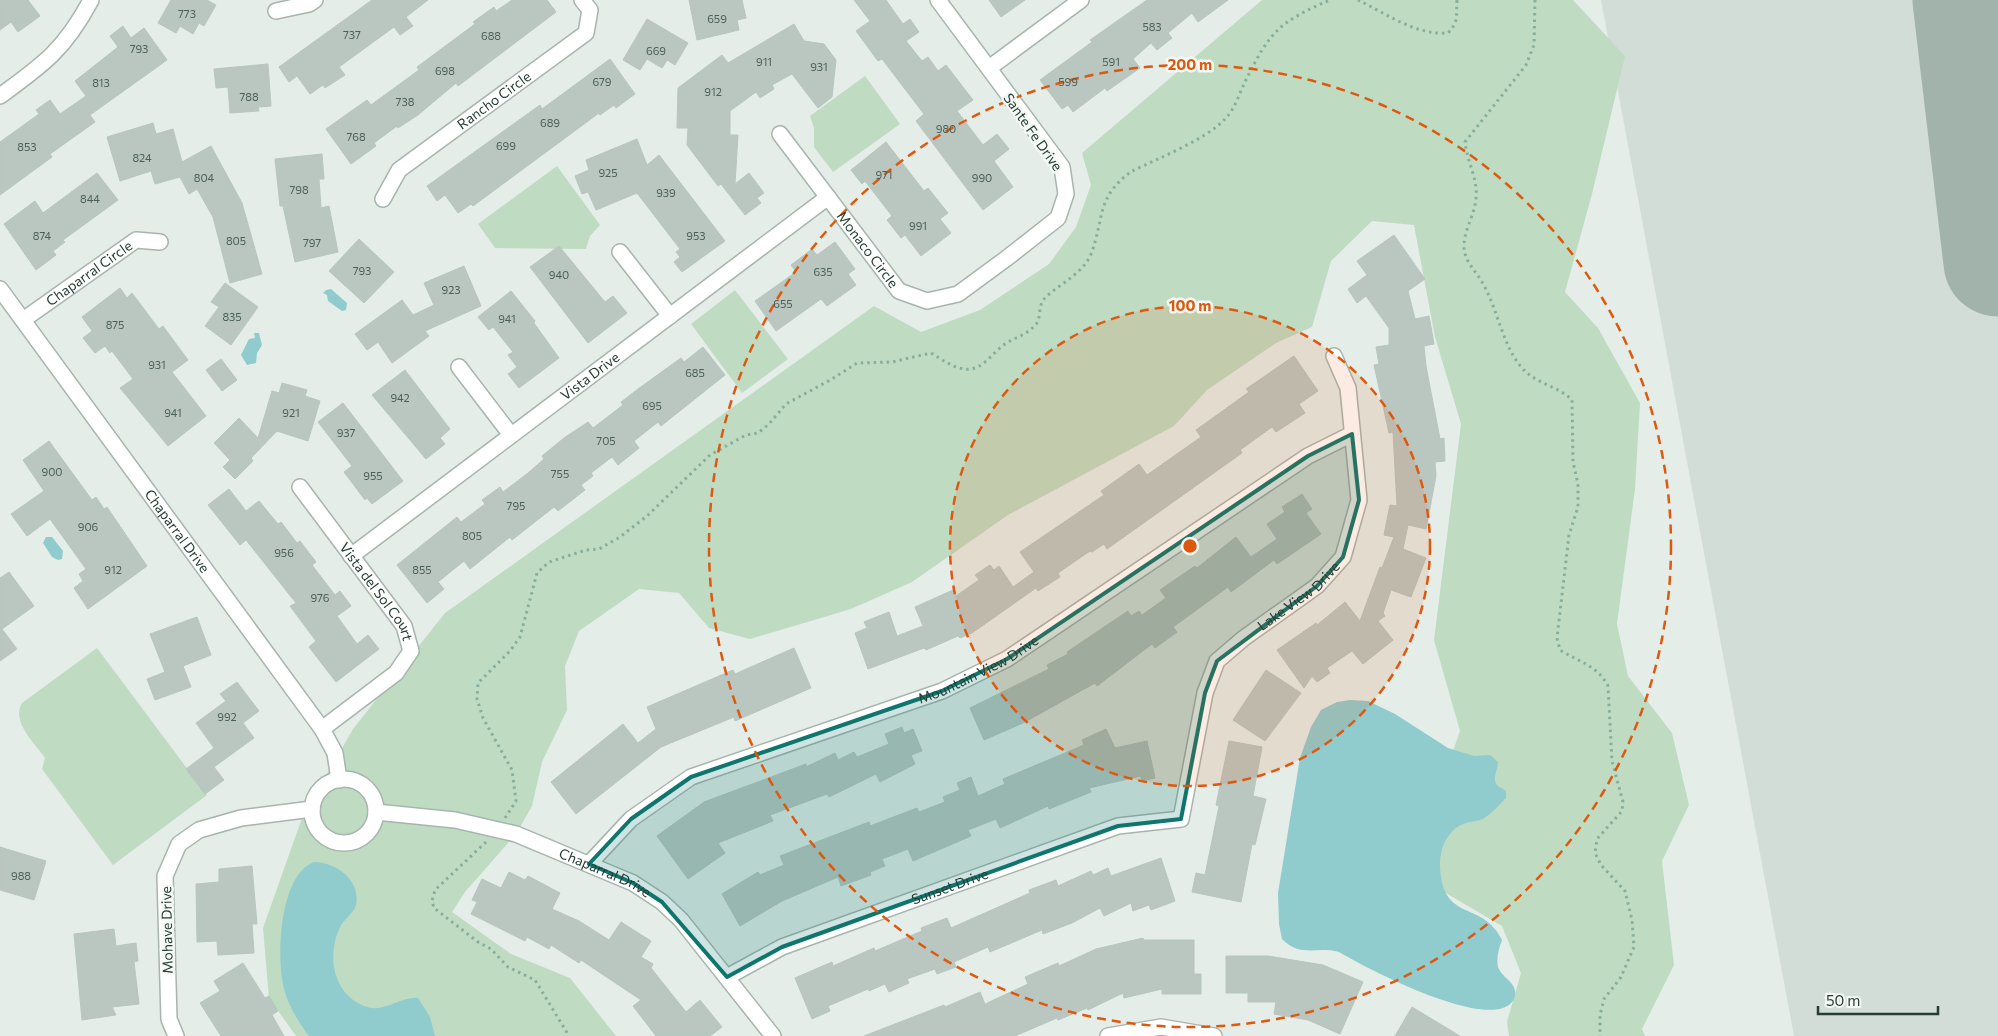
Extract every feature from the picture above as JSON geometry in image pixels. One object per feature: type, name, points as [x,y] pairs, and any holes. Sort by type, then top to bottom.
[{"type":"street","points":[[0,96],[47,62],[75,30],[91,0]]},
{"type":"street","points":[[276,11],[309,4],[315,0]]},
{"type":"street","name":"Rancho Circle","points":[[384,199],[400,170],[586,33],[590,10],[582,0]]},
{"type":"street","name":"Sante Fe Drive","points":[[938,0],[1062,167],[1066,194],[1058,218],[1007,258]]},
{"type":"street","points":[[989,68],[1081,0]]},
{"type":"street","name":"Monaco Circle","points":[[780,134],[899,291],[927,301],[958,294],[1007,258]]},
{"type":"street","name":"Vista Drive","points":[[351,556],[828,197]]},
{"type":"street","name":"Chaparral Circle","points":[[23,320],[136,240],[160,242]]},
{"type":"street","points":[[620,252],[670,316]]},
{"type":"street","name":"Chaparral Drive","points":[[0,289],[322,729],[335,753],[339,780]]},
{"type":"street","name":"Lake View Drive","points":[[1181,819],[1204,693],[1217,661],[1244,638],[1317,586],[1343,557],[1359,500],[1348,388],[1334,356]]},
{"type":"street","points":[[459,367],[511,435]]},
{"type":"street","name":"Mountain View Drive","points":[[589,864],[631,819],[691,776],[942,691],[1007,660],[1308,456],[1352,434]]},
{"type":"street","name":"Vista del Sol Court","points":[[300,487],[404,626],[411,651],[396,673],[322,729]]},
{"type":"street","points":[[339,780],[350,780],[365,788],[374,801],[376,812],[374,824],[368,833],[358,840],[348,843],[336,843],[326,838],[318,830],[313,820],[312,809],[318,793],[331,782],[339,780]]},
{"type":"street","name":"Mohave Drive","points":[[176,1036],[169,1019],[165,876],[180,844],[199,830],[241,818],[312,809]]},
{"type":"street","name":"Chaparral Drive","points":[[376,812],[455,820],[516,834],[633,882],[662,902],[680,920],[774,1036]]},
{"type":"street","name":"Sunset Drive","points":[[727,977],[782,947],[1118,826],[1181,819]]},
{"type":"street","points":[[1112,1035],[1161,1027],[1214,1036]]},
{"type":"path","points":[[569,1036],[535,980],[508,967],[491,948],[478,942],[434,908],[432,901],[435,890],[498,830],[516,800],[514,779],[507,759],[483,718],[477,698],[478,683],[510,651],[520,636],[537,573],[549,562],[586,550],[599,549],[620,537],[647,516],[710,455],[746,436],[758,433],[769,424],[786,404],[832,379],[857,362],[892,362],[931,353],[955,367],[966,370],[978,368],[1005,344],[1031,331],[1038,321],[1041,304],[1044,299],[1071,278],[1087,260],[1101,211],[1116,184],[1132,171],[1212,129],[1225,119],[1234,106],[1268,39],[1286,21],[1330,0]]},
{"type":"path","points":[[1358,0],[1423,31],[1436,34],[1448,33],[1454,27],[1458,18],[1457,0]]},
{"type":"path","points":[[1535,0],[1534,45],[1526,65],[1465,142],[1466,156],[1474,175],[1476,197],[1464,245],[1468,263],[1489,295],[1496,309],[1506,341],[1520,367],[1531,377],[1564,392],[1572,400],[1573,462],[1578,484],[1578,506],[1569,535],[1557,638],[1560,650],[1592,665],[1603,675],[1608,686],[1612,761],[1623,802],[1622,811],[1597,839],[1595,853],[1601,865],[1625,891],[1632,920],[1634,947],[1622,977],[1604,999],[1600,1015],[1601,1034]]},
{"type":"highlighted area","points":[[1352,434],[1359,500],[1343,557],[1317,586],[1217,661],[1205,693],[1181,819],[1118,826],[782,947],[727,977],[662,902],[633,883],[589,864],[631,819],[691,777],[942,691],[1007,659],[1308,456]]},
{"type":"shaded area","points":[[1601,0],[1998,0],[1998,1036],[1794,1036]]},
{"type":"green space","points":[[1262,0],[1573,0],[1625,56],[1592,194],[1565,292],[1598,328],[1640,403],[1635,489],[1617,624],[1628,676],[1672,733],[1689,805],[1662,861],[1674,965],[1642,1029],[1645,1036],[1509,1036],[1507,1022],[1521,973],[1502,926],[1427,882],[1433,808],[1460,731],[1434,640],[1461,424],[1435,337],[1414,225],[1372,221],[1331,261],[1312,327],[1276,343],[1207,390],[1174,426],[1008,515],[912,582],[851,609],[750,639],[709,628],[679,593],[639,589],[579,631],[565,666],[567,710],[542,762],[532,806],[516,834],[465,892],[452,912],[511,954],[570,978],[616,1036],[296,1036],[269,998],[263,928],[302,818],[353,729],[445,613],[874,306],[921,332],[980,310],[1049,264],[1076,227],[1091,185],[1082,153]]},
{"type":"green space","points":[[865,76],[900,124],[833,172],[814,147],[814,128],[810,116]]},
{"type":"green space","points":[[557,166],[600,225],[590,236],[586,249],[495,248],[478,224]]},
{"type":"green space","points":[[735,290],[788,359],[742,393],[691,324]]},
{"type":"green space","points":[[97,648],[207,795],[113,865],[42,769],[45,758],[25,732],[19,717],[22,703]]},
{"type":"water","points":[[331,289],[347,303],[346,310],[342,311],[328,301],[327,295],[323,293]]},
{"type":"water","points":[[254,333],[259,333],[262,345],[257,353],[256,363],[247,365],[241,355],[249,339],[255,338]]},
{"type":"water","points":[[46,537],[52,537],[63,551],[62,559],[58,560],[52,557],[43,543]]},
{"type":"water","points":[[1350,700],[1368,701],[1395,714],[1448,748],[1474,756],[1490,755],[1498,762],[1495,781],[1498,786],[1506,791],[1506,798],[1494,811],[1480,820],[1464,824],[1453,830],[1443,845],[1440,866],[1442,884],[1448,896],[1455,904],[1484,919],[1494,927],[1502,940],[1497,964],[1503,975],[1513,985],[1515,994],[1514,999],[1502,1008],[1482,1010],[1457,1005],[1401,984],[1339,952],[1331,950],[1302,950],[1289,945],[1282,939],[1279,924],[1278,893],[1300,758],[1311,727],[1321,710],[1337,702]]},
{"type":"water","points":[[314,862],[331,865],[345,874],[351,880],[357,896],[355,908],[340,927],[334,950],[333,962],[336,974],[346,994],[356,1002],[373,1008],[380,1008],[405,999],[418,998],[430,1017],[435,1036],[309,1036],[291,1008],[286,996],[280,958],[283,919],[293,883],[302,870]]},
{"type":"building","points":[[0,0],[28,0],[40,16],[18,32],[11,22],[0,30]]},
{"type":"building","points":[[171,0],[207,0],[216,5],[204,26],[199,23],[193,34],[180,26],[176,33],[158,23]]},
{"type":"building","points":[[372,0],[428,0],[406,17],[413,26],[400,35],[394,27],[339,67],[345,75],[325,88],[323,85],[310,94],[297,76],[289,82],[279,67]]},
{"type":"building","points":[[512,0],[547,0],[556,12],[458,86],[456,83],[418,115],[398,128],[397,126],[374,143],[376,146],[351,164],[326,129],[367,100],[371,105],[419,70],[417,67],[475,24],[473,22],[494,7],[496,11]]},
{"type":"building","points":[[689,0],[742,0],[746,18],[737,20],[739,30],[697,40]]},
{"type":"building","points":[[854,0],[886,0],[903,24],[910,19],[919,32],[906,41],[922,61],[928,57],[938,71],[946,65],[973,100],[957,111],[983,145],[997,134],[1009,149],[994,161],[1013,187],[983,210],[916,121],[924,114],[882,59],[878,61],[856,31],[870,21]]},
{"type":"building","points":[[989,0],[1025,0],[1001,17]]},
{"type":"building","points":[[1147,0],[1228,0],[1198,22],[1192,13],[1168,33],[1172,38],[1157,50],[1151,43],[1133,59],[1140,68],[1107,91],[1105,88],[1073,112],[1068,105],[1062,109],[1040,80],[1092,42],[1090,40]]},
{"type":"building","points":[[647,19],[688,43],[675,65],[667,60],[662,68],[647,59],[640,70],[623,60]]},
{"type":"building","points":[[794,24],[804,41],[824,44],[836,60],[832,97],[818,108],[792,74],[772,85],[774,89],[760,98],[756,92],[730,111],[730,135],[738,135],[735,184],[749,173],[764,193],[757,198],[761,203],[745,215],[721,184],[718,186],[687,145],[688,128],[677,128],[678,88],[722,55],[728,63]]},
{"type":"building","points":[[123,26],[131,38],[144,28],[167,60],[90,115],[95,122],[50,154],[52,157],[0,195],[0,142],[39,114],[36,110],[50,100],[60,114],[86,96],[75,81],[118,47],[110,36]]},
{"type":"building","points":[[610,59],[635,94],[616,108],[614,105],[600,115],[599,113],[473,206],[471,204],[458,213],[445,195],[437,201],[427,186],[540,105],[542,109]]},
{"type":"building","points":[[268,64],[271,106],[258,107],[259,111],[230,113],[228,87],[216,88],[214,69]]},
{"type":"building","points":[[153,123],[156,134],[173,129],[182,162],[211,146],[242,203],[262,274],[230,283],[213,217],[197,189],[189,194],[180,177],[155,184],[151,171],[120,181],[107,137]]},
{"type":"building","points":[[637,139],[647,165],[659,155],[725,241],[682,272],[674,262],[680,257],[676,252],[680,249],[637,193],[596,210],[588,192],[582,194],[575,176],[589,170],[586,160]]},
{"type":"building","points":[[886,142],[924,191],[928,188],[948,213],[940,219],[951,233],[921,256],[905,235],[901,238],[887,220],[892,216],[865,181],[862,184],[851,170]]},
{"type":"building","points":[[322,154],[324,179],[319,179],[321,208],[329,206],[338,252],[295,262],[283,206],[280,206],[275,159]]},
{"type":"building","points":[[97,173],[118,200],[63,240],[65,242],[53,251],[56,255],[36,270],[4,224],[35,201],[43,213]]},
{"type":"building","points":[[1394,235],[1425,279],[1408,291],[1415,319],[1429,316],[1434,344],[1424,346],[1426,366],[1440,439],[1444,438],[1445,461],[1435,462],[1436,476],[1426,529],[1408,525],[1403,549],[1426,558],[1411,597],[1391,590],[1383,613],[1385,616],[1378,621],[1393,640],[1363,664],[1352,651],[1327,668],[1330,673],[1317,682],[1312,676],[1304,688],[1277,650],[1316,623],[1317,625],[1345,602],[1360,621],[1380,567],[1382,568],[1394,537],[1384,535],[1390,505],[1397,506],[1393,432],[1389,433],[1374,365],[1379,364],[1376,347],[1389,345],[1389,328],[1366,296],[1357,303],[1348,289],[1367,275],[1357,261]]},
{"type":"building","points":[[359,239],[394,272],[364,303],[329,271]]},
{"type":"building","points":[[835,242],[855,269],[848,274],[856,285],[827,306],[821,299],[776,331],[755,301],[796,272],[791,265],[812,249],[817,255]]},
{"type":"building","points":[[559,246],[605,302],[613,296],[627,313],[588,343],[530,267]]},
{"type":"building","points":[[464,266],[481,306],[425,331],[429,336],[392,363],[378,342],[367,350],[355,334],[402,300],[413,315],[434,305],[424,283]]},
{"type":"building","points":[[225,283],[258,307],[231,345],[205,326],[219,307],[211,302]]},
{"type":"building","points":[[120,288],[127,298],[132,293],[159,329],[163,326],[188,360],[172,372],[206,416],[168,446],[120,388],[133,379],[112,351],[110,353],[105,346],[95,353],[83,338],[92,331],[82,317]]},
{"type":"building","points":[[511,291],[535,321],[534,323],[559,358],[519,388],[508,374],[517,367],[508,355],[513,352],[493,327],[489,330],[478,317]]},
{"type":"building","points":[[703,347],[725,375],[661,426],[658,422],[634,441],[639,448],[618,465],[612,457],[591,473],[593,476],[581,485],[585,490],[558,511],[554,507],[512,540],[510,537],[470,569],[464,561],[438,582],[444,589],[427,603],[397,565],[457,517],[461,522],[485,504],[482,500],[500,487],[503,492],[528,473],[544,459],[542,456],[564,438],[588,422],[593,428],[623,405],[621,402],[638,389],[681,358],[684,362]]},
{"type":"building","points":[[1294,356],[1318,391],[1299,404],[1305,413],[1276,432],[1272,427],[1240,450],[1242,453],[1107,549],[1104,544],[1092,552],[1090,551],[1058,573],[1060,577],[1038,591],[1036,588],[972,633],[960,638],[958,636],[926,650],[924,648],[868,669],[855,633],[867,628],[864,622],[889,612],[897,636],[923,626],[915,607],[953,590],[956,596],[979,580],[975,575],[990,565],[994,570],[999,566],[1013,587],[1034,572],[1020,552],[1104,495],[1101,491],[1139,464],[1147,475],[1201,437],[1196,430],[1249,392],[1246,389]]},
{"type":"building","points":[[221,359],[237,380],[222,391],[206,370]]},
{"type":"building","points":[[405,370],[450,429],[440,438],[445,444],[426,459],[372,395]]},
{"type":"building","points":[[282,383],[307,390],[305,396],[320,401],[308,441],[277,431],[251,458],[253,461],[235,479],[223,467],[230,460],[214,443],[239,418],[258,438],[272,391],[279,393]]},
{"type":"building","points":[[343,403],[403,481],[372,504],[367,498],[365,500],[344,472],[352,466],[318,422]]},
{"type":"building","points":[[49,441],[92,500],[96,497],[104,509],[107,507],[147,566],[88,609],[74,588],[83,581],[79,574],[86,569],[50,519],[27,536],[11,514],[44,491],[23,460]]},
{"type":"building","points":[[229,489],[246,511],[259,501],[278,524],[281,522],[297,543],[300,541],[316,562],[312,565],[335,595],[340,591],[351,606],[337,616],[357,644],[368,635],[379,649],[336,682],[309,647],[316,641],[290,606],[296,603],[246,540],[240,545],[208,505]]},
{"type":"building","points":[[1302,494],[1312,509],[1306,513],[1321,534],[1277,564],[1274,560],[1231,592],[1228,587],[1173,627],[1177,632],[1155,648],[1152,644],[1097,686],[1095,683],[1023,723],[984,740],[970,708],[1049,669],[1047,665],[1068,654],[1067,652],[1128,611],[1131,616],[1139,611],[1142,615],[1166,598],[1160,590],[1195,566],[1197,568],[1236,537],[1251,557],[1277,539],[1267,524],[1285,512],[1282,507]]},
{"type":"building","points":[[9,572],[34,606],[2,629],[17,649],[0,661],[0,578]]},
{"type":"building","points":[[197,617],[211,655],[183,666],[191,687],[155,700],[147,679],[165,672],[150,634]]},
{"type":"building","points":[[794,648],[811,688],[735,721],[734,717],[661,747],[576,814],[551,782],[623,724],[638,743],[656,729],[647,707],[733,670],[735,674]]},
{"type":"building","points":[[1266,670],[1301,693],[1265,741],[1233,720]]},
{"type":"building","points":[[237,682],[259,711],[243,723],[254,738],[214,767],[224,780],[205,794],[186,769],[214,748],[196,723],[226,701],[220,694]]},
{"type":"building","points":[[902,727],[904,733],[913,729],[922,751],[911,755],[915,764],[880,782],[876,774],[829,797],[827,794],[770,815],[773,821],[718,843],[725,853],[688,879],[657,836],[704,802],[806,764],[806,767],[835,753],[838,760],[854,752],[857,757],[889,744],[885,734]]},
{"type":"building","points":[[1106,729],[1115,748],[1147,741],[1155,778],[1142,781],[1141,776],[1089,788],[1091,792],[1049,809],[1048,806],[1000,828],[996,819],[968,830],[971,836],[913,861],[908,849],[882,859],[885,866],[870,872],[871,875],[841,886],[838,877],[782,901],[740,926],[722,894],[758,872],[760,875],[784,865],[780,856],[869,822],[870,826],[917,808],[919,812],[945,802],[943,797],[960,790],[957,783],[971,777],[978,796],[1005,784],[1003,779],[1084,745],[1082,740]]},
{"type":"building","points":[[1229,741],[1262,747],[1253,796],[1266,799],[1255,845],[1252,844],[1241,902],[1192,892],[1196,873],[1205,875],[1219,806],[1216,805]]},
{"type":"building","points":[[0,847],[46,861],[34,900],[0,890]]},
{"type":"building","points":[[1161,858],[1175,901],[1151,910],[1149,905],[1133,911],[1131,903],[1104,916],[1100,908],[1072,923],[1043,934],[1042,930],[990,952],[988,947],[954,962],[956,967],[937,974],[935,969],[907,979],[909,983],[889,992],[885,984],[869,991],[868,989],[828,1006],[830,1011],[812,1019],[795,978],[832,962],[833,966],[874,948],[875,951],[922,931],[921,928],[947,918],[951,928],[1030,893],[1029,890],[1056,880],[1058,886],[1091,871],[1093,875],[1108,868],[1111,876]]},
{"type":"building","points":[[252,866],[257,924],[252,924],[254,953],[218,955],[217,941],[197,942],[196,884],[219,882],[219,869]]},
{"type":"building","points":[[509,872],[525,880],[528,876],[560,893],[552,909],[579,921],[609,940],[621,922],[651,941],[641,957],[653,964],[651,968],[686,1012],[700,1000],[722,1027],[710,1036],[656,1036],[633,1006],[641,1000],[581,960],[579,963],[551,945],[549,949],[527,937],[525,941],[471,914],[477,902],[472,900],[482,879],[501,888]]},
{"type":"building","points":[[114,929],[116,946],[136,943],[138,961],[134,962],[139,1004],[112,1007],[116,1015],[82,1020],[74,934]]},
{"type":"building","points":[[1143,938],[1144,940],[1194,940],[1194,974],[1201,974],[1201,994],[1162,994],[1162,989],[1124,998],[1123,993],[1088,1010],[1087,1008],[1058,1020],[1057,1018],[1015,1036],[864,1036],[944,1005],[945,1007],[980,992],[985,1004],[1028,984],[1025,977],[1058,963],[1059,966],[1096,949]]},
{"type":"building","points":[[1226,956],[1268,956],[1323,965],[1363,982],[1340,1034],[1308,1020],[1274,1014],[1276,1002],[1248,1002],[1248,993],[1226,993]]},
{"type":"building","points":[[243,963],[265,998],[269,996],[278,1011],[272,1015],[284,1036],[221,1036],[200,1003],[220,991],[214,981]]},
{"type":"building","points":[[1412,1007],[1460,1036],[1395,1036]]},
{"type":"taxiway","points":[[1974,55],[1976,43],[1983,28],[1998,18]]},
{"type":"runway","points":[[1967,0],[1998,262]]}]
